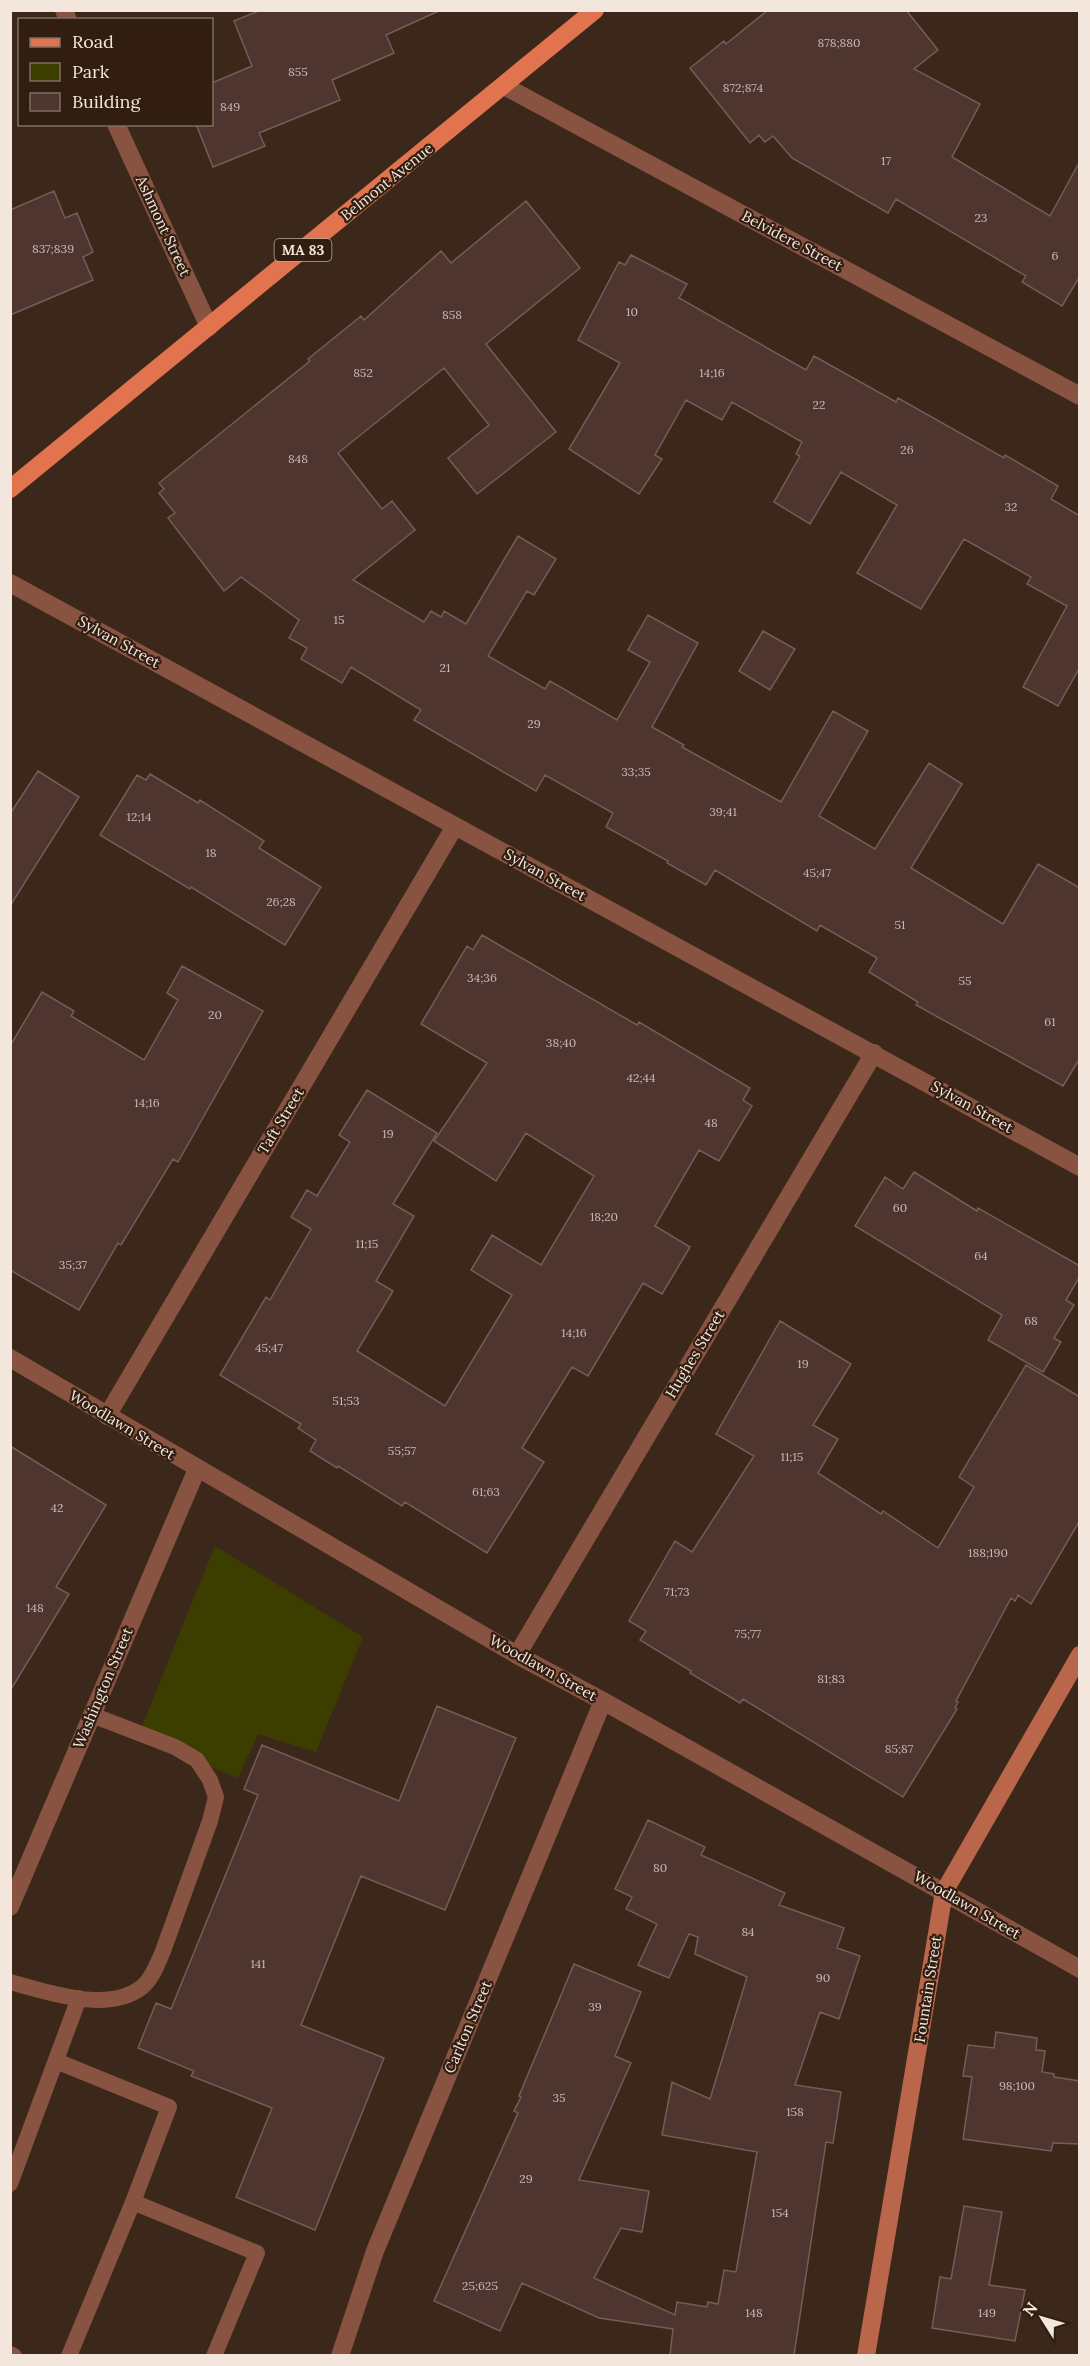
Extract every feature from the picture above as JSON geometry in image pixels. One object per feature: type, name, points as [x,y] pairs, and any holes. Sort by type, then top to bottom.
[{"type":"main road","name":"Belmont Avenue","points":[[10,489],[594,11]]},
{"type":"street","name":"Belvidere Street","points":[[504,86],[1080,396]]},
{"type":"street","name":"Ashmont Street","points":[[117,126],[209,327]]},
{"type":"street","name":"Sylvan Street","points":[[10,583],[1080,1167]]},
{"type":"street","name":"Taft Street","points":[[107,1416],[455,826]]},
{"type":"street","name":"Hughes Street","points":[[517,1655],[874,1053]]},
{"type":"street","name":"Woodlawn Street","points":[[10,1358],[517,1655],[603,1701],[1080,1970]]},
{"type":"street","name":"Washington Street","points":[[10,1907],[197,1469]]},
{"type":"street","name":"Fountain Street","points":[[866,2355],[944,1892],[1080,1655]]},
{"type":"street","name":"Carlton Street","points":[[340,2355],[375,2252],[603,1701]]},
{"type":"lane","points":[[10,1982],[79,1998],[106,2000],[125,1997],[144,1986],[155,1970],[210,1821],[216,1797],[210,1780],[196,1760],[175,1747],[92,1715]]},
{"type":"lane","points":[[10,2184],[79,1998]]},
{"type":"lane","points":[[56,2061],[170,2107],[69,2355]]},
{"type":"lane","points":[[133,2202],[257,2253],[214,2355]]},
{"type":"green space","points":[[215,1546],[363,1637],[316,1752],[258,1734],[238,1778],[138,1736]]},
{"type":"building","points":[[261,10],[441,10],[386,35],[394,53],[332,80],[340,100],[259,133],[265,146],[213,167],[197,126],[213,126],[213,83],[252,66],[234,21]]},
{"type":"building","points":[[768,10],[906,10],[938,50],[914,69],[980,104],[952,157],[1050,216],[1080,161],[1080,276],[1062,306],[1022,282],[1026,276],[896,199],[888,213],[792,158],[773,136],[765,142],[759,135],[750,143],[690,68],[724,41],[726,44]]},
{"type":"building","points":[[54,191],[65,218],[77,213],[93,252],[83,257],[93,280],[10,315],[10,210]]},
{"type":"building","points":[[526,201],[580,268],[486,344],[556,432],[477,494],[448,458],[489,425],[444,368],[338,453],[382,509],[392,501],[415,530],[353,580],[424,622],[431,611],[441,617],[444,611],[466,624],[518,536],[556,559],[534,595],[527,591],[488,656],[545,689],[550,681],[617,720],[650,662],[628,650],[648,615],[698,643],[652,727],[684,745],[682,747],[781,802],[833,711],[868,731],[819,816],[875,849],[929,763],[962,784],[911,868],[1003,924],[1038,864],[1080,888],[1080,1058],[1063,1086],[916,1005],[918,1002],[869,972],[877,958],[820,925],[817,931],[715,870],[706,885],[606,827],[613,813],[545,775],[536,791],[414,720],[421,710],[351,667],[342,683],[301,659],[307,648],[289,638],[299,620],[241,577],[224,591],[168,518],[175,513],[159,493],[164,489],[159,483],[310,361],[308,359],[361,316],[364,320],[441,251],[451,263]]},
{"type":"building","points":[[631,255],[687,284],[679,298],[806,370],[814,356],[896,402],[898,398],[1004,458],[1005,455],[1058,486],[1051,499],[1080,516],[1080,667],[1058,706],[1023,687],[1067,606],[1027,584],[1031,577],[964,539],[921,609],[857,573],[897,505],[841,472],[810,524],[774,502],[800,456],[796,454],[802,442],[732,402],[722,420],[686,400],[655,455],[662,459],[639,494],[569,449],[620,363],[578,340],[619,262],[625,265]]},
{"type":"building","points":[[763,631],[795,649],[770,690],[739,671]]},
{"type":"building","points":[[38,771],[79,797],[10,906],[10,814]]},
{"type":"building","points":[[150,774],[198,803],[200,800],[264,841],[259,848],[321,887],[285,945],[191,887],[190,889],[100,835],[137,775],[146,780]]},
{"type":"building","points":[[482,935],[637,1025],[639,1022],[750,1088],[743,1100],[752,1106],[719,1161],[699,1150],[655,1226],[690,1247],[662,1294],[643,1283],[588,1376],[572,1367],[522,1448],[544,1462],[487,1553],[405,1502],[402,1506],[310,1451],[316,1440],[298,1428],[301,1424],[220,1375],[266,1297],[270,1300],[311,1229],[291,1217],[307,1190],[317,1196],[350,1142],[339,1135],[367,1090],[437,1133],[393,1204],[414,1216],[376,1281],[393,1291],[357,1351],[445,1406],[512,1295],[471,1270],[492,1235],[541,1265],[594,1176],[526,1133],[496,1181],[434,1141],[487,1063],[421,1024],[467,946],[473,950]]},
{"type":"building","points":[[182,966],[263,1011],[178,1162],[173,1159],[121,1245],[118,1243],[79,1310],[10,1270],[10,1046],[42,992],[74,1011],[71,1016],[144,1060],[178,1000],[167,993]]},
{"type":"building","points":[[914,1172],[977,1211],[978,1208],[1080,1266],[1080,1276],[1066,1300],[1074,1305],[1054,1338],[1061,1342],[1043,1372],[988,1340],[1002,1315],[855,1226],[885,1177],[903,1189]]},
{"type":"building","points":[[780,1321],[851,1364],[813,1425],[838,1439],[818,1473],[881,1514],[883,1511],[938,1548],[974,1487],[959,1477],[1026,1365],[1080,1397],[1080,1520],[1031,1604],[1018,1595],[1015,1601],[1011,1598],[956,1701],[958,1702],[955,1708],[957,1709],[903,1797],[743,1699],[740,1703],[690,1673],[691,1671],[640,1640],[646,1631],[629,1621],[675,1541],[692,1552],[754,1456],[716,1434]]},
{"type":"building","points":[[10,1446],[106,1505],[56,1587],[69,1594],[10,1691]]},
{"type":"building","points":[[437,1706],[516,1738],[445,1910],[361,1876],[301,2025],[384,2058],[315,2230],[236,2197],[272,2108],[191,2076],[194,2071],[138,2048],[156,2003],[171,2009],[258,1795],[244,1789],[262,1745],[399,1801]]},
{"type":"building","points":[[648,1820],[705,1847],[701,1855],[785,1893],[779,1905],[844,1928],[837,1948],[860,1956],[839,2019],[820,2012],[795,2085],[841,2092],[833,2143],[826,2142],[794,2355],[670,2355],[673,2329],[599,2318],[522,2283],[500,2331],[434,2301],[518,2113],[514,2111],[521,2097],[519,2096],[574,1964],[641,1992],[615,2056],[631,2063],[579,2180],[649,2191],[642,2232],[621,2228],[594,2278],[675,2315],[677,2302],[707,2307],[708,2302],[718,2304],[724,2270],[736,2272],[757,2152],[662,2135],[672,2082],[710,2099],[747,1977],[695,1954],[698,1937],[689,1934],[669,1978],[638,1965],[657,1924],[626,1909],[632,1897],[615,1889]]},
{"type":"building","points":[[996,2032],[1037,2038],[1036,2050],[1045,2051],[1042,2072],[1054,2074],[1054,2077],[1080,2081],[1080,2144],[1053,2143],[1051,2151],[963,2139],[972,2077],[963,2076],[968,2045],[994,2048]]},
{"type":"building","points":[[964,2206],[1002,2212],[989,2285],[1025,2290],[1015,2341],[932,2328],[940,2277],[951,2279]]}]
